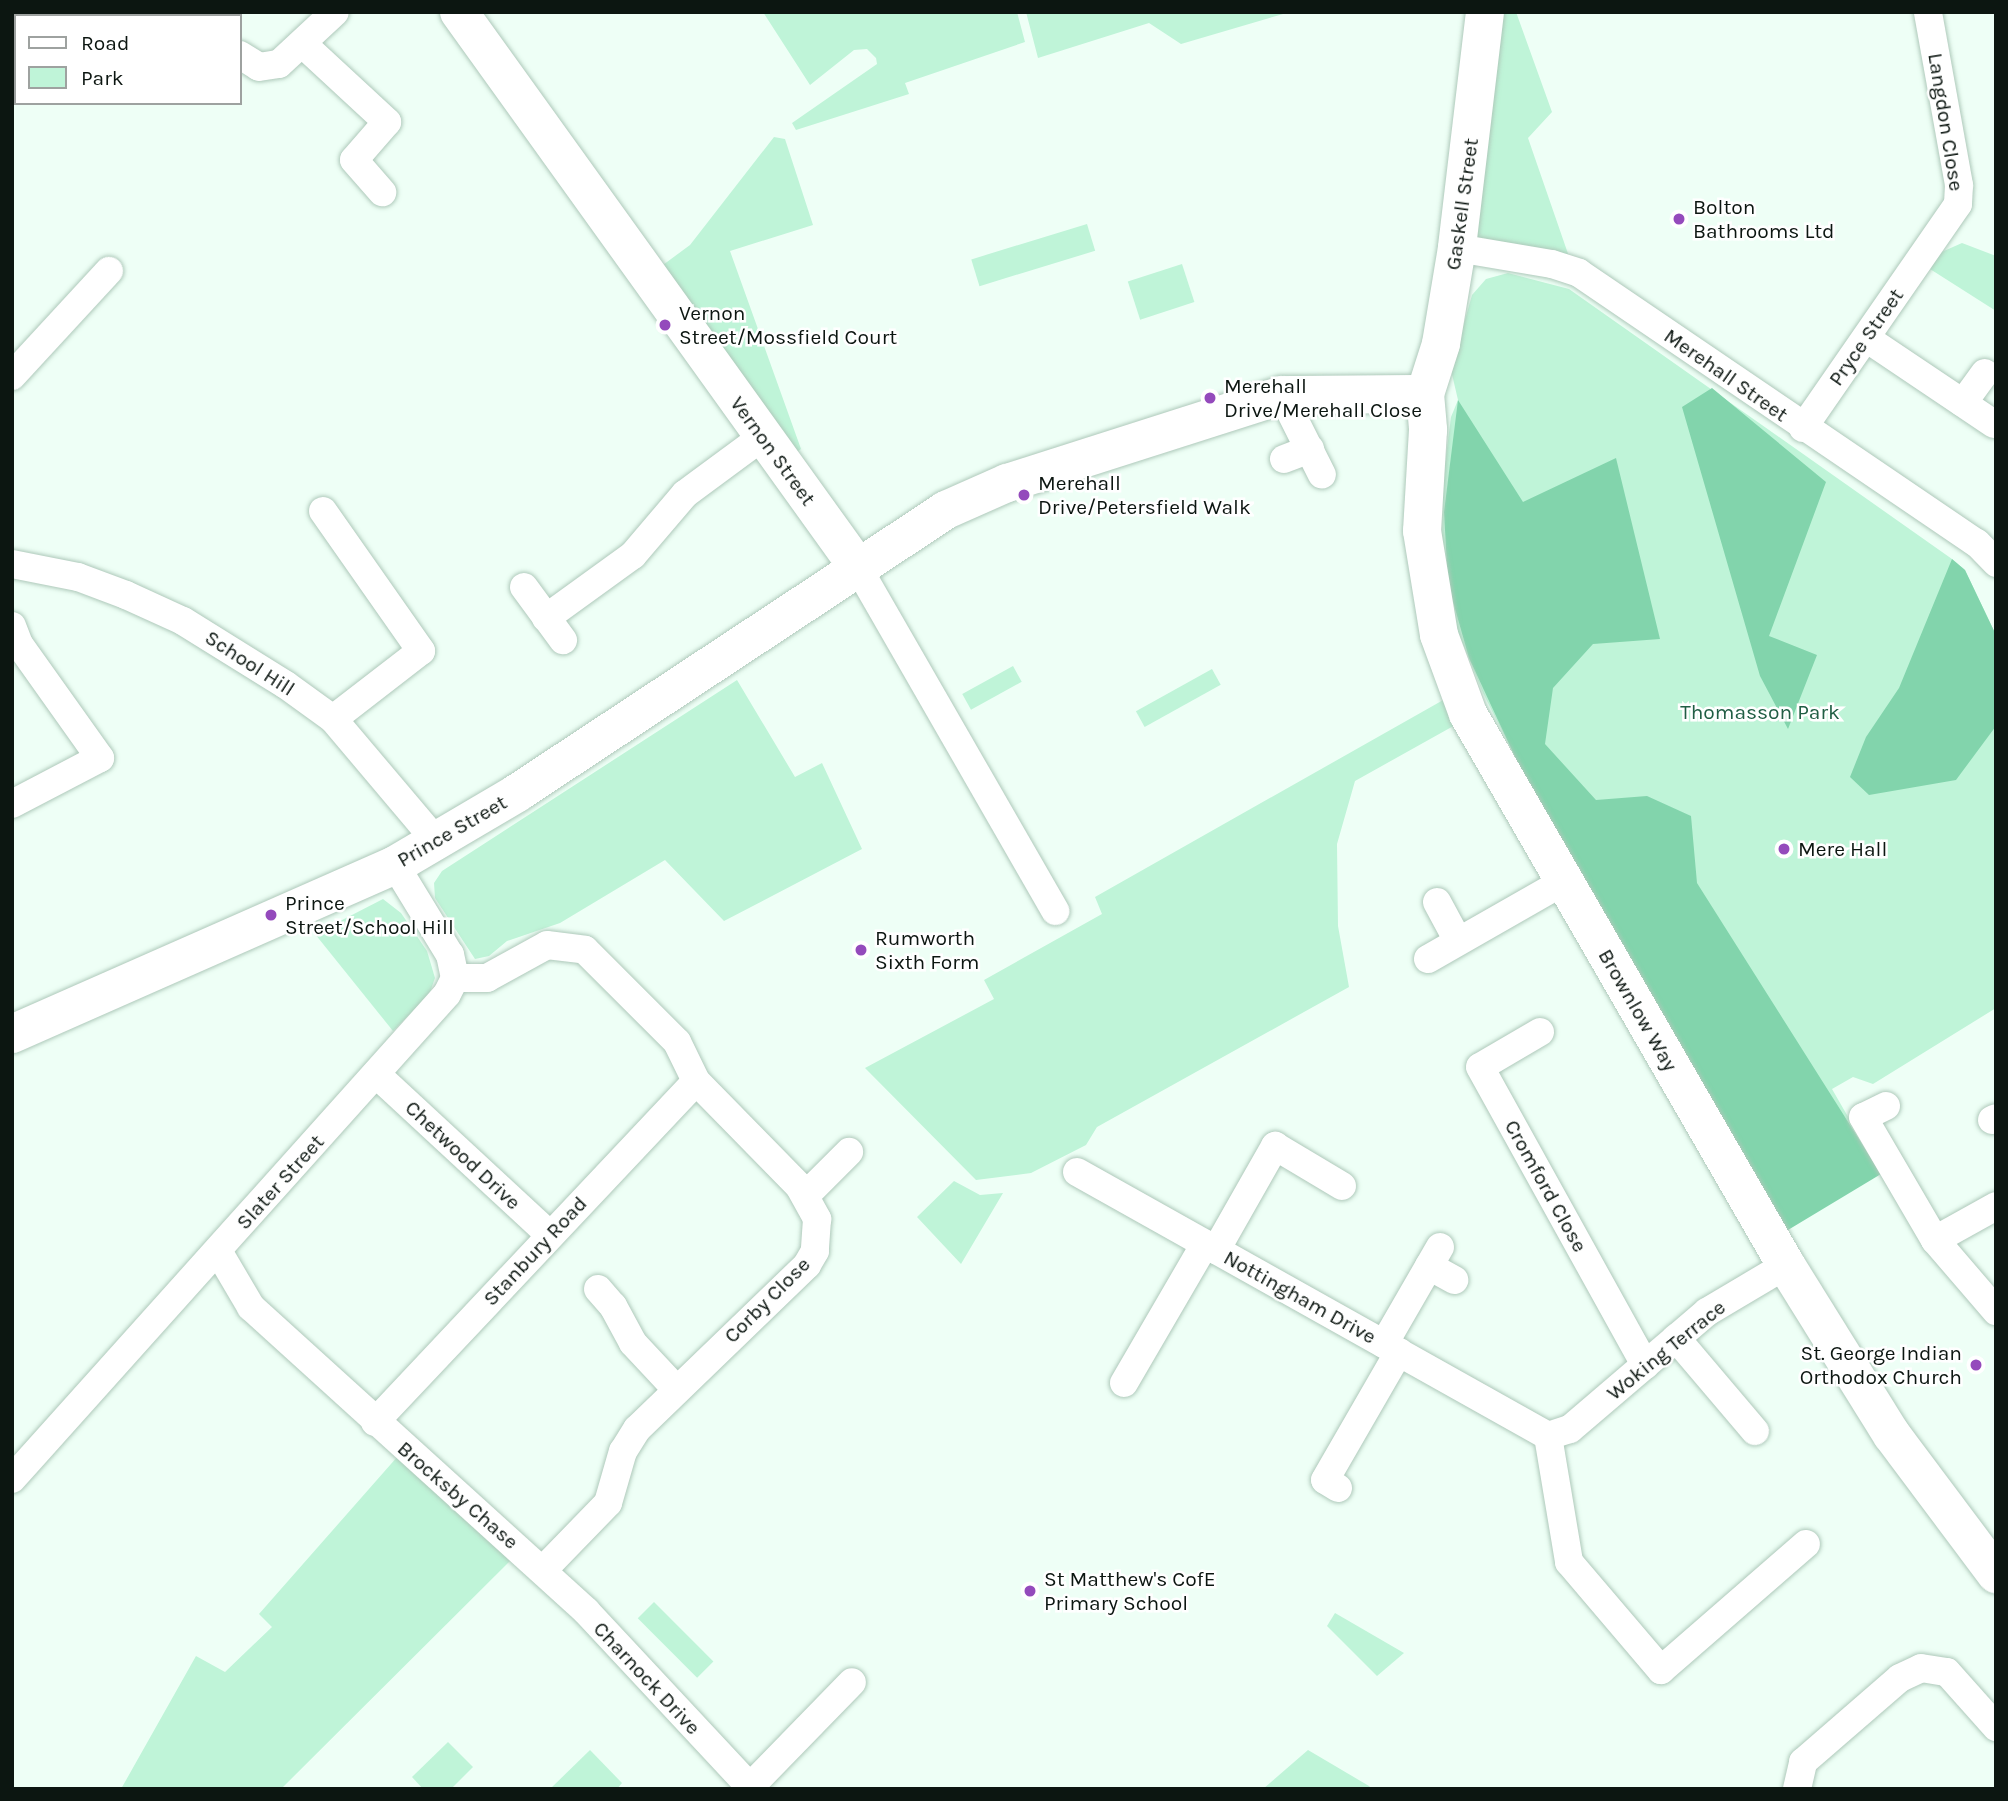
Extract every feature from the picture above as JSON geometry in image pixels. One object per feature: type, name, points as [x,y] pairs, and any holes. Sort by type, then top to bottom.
[{"type":"street","points":[[242,57],[248,63],[268,67],[305,46],[335,12]]},
{"type":"street","name":"Vernon Street","points":[[459,12],[762,438],[857,566],[1055,911]]},
{"type":"street","name":"Gaskell Street","points":[[1425,394],[1441,344],[1457,248],[1485,12]]},
{"type":"street","name":"Langdon Close","points":[[1928,12],[1959,185],[1958,204],[1944,239]]},
{"type":"street","points":[[305,46],[387,122],[354,160],[382,192]]},
{"type":"street","name":"Pryce Street","points":[[1803,428],[1866,338],[1944,239]]},
{"type":"street","name":"Merehall Street","points":[[1457,248],[1552,264],[1578,273],[1987,553]]},
{"type":"street","points":[[17,362],[109,271]]},
{"type":"street","points":[[1866,338],[1994,424]]},
{"type":"street","points":[[1963,403],[1985,373]]},
{"type":"street","name":"Prince Street","points":[[12,1034],[395,865],[649,707],[857,566],[946,510],[1007,482],[1282,395],[1425,394]]},
{"type":"street","name":"Brownlow Way","points":[[1425,394],[1428,430],[1422,531],[1439,635],[1468,714],[1786,1265],[1892,1435],[1996,1574]]},
{"type":"street","points":[[1282,395],[1297,454],[1322,475]]},
{"type":"street","points":[[546,618],[633,555],[685,494],[762,438]]},
{"type":"street","points":[[323,511],[421,651],[333,719]]},
{"type":"street","name":"School Hill","points":[[13,573],[78,577],[183,621],[333,719],[436,841]]},
{"type":"street","points":[[524,587],[563,640]]},
{"type":"street","points":[[12,626],[19,644],[100,758],[12,804]]},
{"type":"street","points":[[395,865],[444,943],[455,978]]},
{"type":"street","points":[[1428,959],[1563,882]]},
{"type":"street","points":[[1437,902],[1458,941]]},
{"type":"street","name":"Corby Close","points":[[455,978],[487,978],[547,945],[585,950],[677,1042],[696,1082],[806,1195],[817,1219],[815,1251],[807,1265],[676,1389]]},
{"type":"street","name":"Slater Street","points":[[12,1479],[435,1009],[455,978]]},
{"type":"street","name":"Cromford Close","points":[[1540,1032],[1480,1067],[1644,1365]]},
{"type":"street","name":"Chetwood Drive","points":[[376,1074],[550,1235]]},
{"type":"street","name":"Stanbury Road","points":[[375,1422],[696,1082]]},
{"type":"street","points":[[1886,1106],[1863,1117],[1935,1240],[1996,1311]]},
{"type":"street","name":"Nottingham Drive","points":[[1124,1383],[1275,1146],[1342,1185]]},
{"type":"street","points":[[806,1195],[849,1152]]},
{"type":"street","name":"Nottingham Drive","points":[[1077,1172],[1548,1436]]},
{"type":"street","points":[[1935,1240],[1996,1206]]},
{"type":"street","name":"Brocksby Chase","points":[[218,1251],[251,1307],[375,1422],[543,1570]]},
{"type":"street","name":"Nottingham Drive","points":[[1338,1488],[1325,1480],[1392,1348],[1434,1256],[1454,1280]]},
{"type":"street","name":"Woking Terrace","points":[[1548,1436],[1570,1429],[1707,1312],[1786,1265]]},
{"type":"street","points":[[543,1570],[602,1511],[629,1441],[676,1389],[633,1343],[613,1306],[598,1289]]},
{"type":"street","points":[[1676,1338],[1755,1431]]},
{"type":"street","points":[[1548,1436],[1569,1562],[1661,1670],[1806,1544]]},
{"type":"street","name":"Charnock Drive","points":[[543,1570],[749,1788]]},
{"type":"street","points":[[1797,1789],[1797,1771],[1803,1762],[1900,1678],[1921,1668],[1947,1672],[1996,1727]]},
{"type":"street","points":[[749,1788],[852,1682]]},
{"type":"green space","points":[[763,12],[1017,12],[1025,42],[905,83],[909,94],[796,130],[792,123],[877,64],[876,58],[867,49],[854,50],[810,85]]},
{"type":"green space","points":[[1026,12],[1290,12],[1181,44],[1149,23],[1038,58]]},
{"type":"green space","points":[[1485,12],[1516,12],[1552,112],[1528,138],[1574,271],[1457,248]]},
{"type":"green space","points":[[774,137],[785,139],[813,225],[730,251],[801,449],[781,463],[648,276],[690,245]]},
{"type":"green space","points":[[1087,224],[1095,251],[979,286],[971,259]]},
{"type":"green space","points":[[1962,243],[1996,256],[1996,311],[1919,262]]},
{"type":"green space","points":[[1182,264],[1194,302],[1140,320],[1128,282]]},
{"type":"green space","name":"Thomasson Park","points":[[1508,273],[1569,289],[1952,559],[1965,570],[1996,635],[1996,1008],[1873,1084],[1853,1077],[1832,1089],[1881,1174],[1517,761],[1483,693],[1456,627],[1442,550],[1443,480],[1451,417],[1458,400],[1451,370],[1472,295],[1486,279]]},
{"type":"green space","points":[[1712,388],[1826,482],[1769,636],[1817,655],[1788,729],[1760,676],[1682,407]]},
{"type":"green space","points":[[1458,400],[1523,502],[1616,458],[1660,639],[1593,644],[1553,688],[1545,744],[1596,800],[1647,796],[1691,816],[1697,883],[1881,1174],[1783,1233],[1517,761],[1469,658],[1448,584],[1444,512]]},
{"type":"green space","points":[[1952,559],[1965,570],[1996,635],[1996,726],[1956,780],[1869,795],[1850,777],[1866,737],[1899,688]]},
{"type":"green space","points":[[1013,666],[1022,682],[971,710],[962,694]]},
{"type":"green space","points":[[1212,669],[1221,685],[1145,727],[1136,711]]},
{"type":"green space","points":[[737,680],[795,777],[822,763],[862,849],[724,921],[665,860],[560,923],[507,941],[489,956],[475,959],[435,898],[434,883],[442,871]]},
{"type":"green space","points":[[1445,699],[1457,724],[1355,781],[1337,844],[1338,926],[1349,987],[1097,1127],[1086,1145],[1031,1173],[976,1180],[865,1068],[994,999],[984,980],[1102,914],[1095,897]]},
{"type":"green space","points":[[383,899],[401,913],[427,951],[435,978],[429,995],[393,1031],[315,934]]},
{"type":"green space","points":[[954,1181],[980,1195],[1003,1193],[961,1264],[917,1217]]},
{"type":"green space","points":[[398,1456],[513,1558],[281,1789],[121,1789],[196,1656],[225,1672],[272,1627],[259,1614]]},
{"type":"green space","points":[[654,1602],[713,1661],[697,1678],[638,1618]]},
{"type":"green space","points":[[1335,1613],[1404,1653],[1377,1676],[1327,1626]]},
{"type":"green space","points":[[448,1742],[473,1767],[451,1789],[423,1789],[412,1777]]},
{"type":"green space","points":[[590,1750],[622,1783],[617,1789],[550,1789]]},
{"type":"green space","points":[[1308,1750],[1369,1786],[1372,1789],[1263,1789]]},
{"type":"place","name":"Bolton Bathrooms Ltd","points":[[1679,219]]},
{"type":"place","name":"Vernon Street/Mossfield Court","points":[[665,325]]},
{"type":"place","name":"Merehall Drive/Merehall Close","points":[[1210,398]]},
{"type":"place","name":"Merehall Drive/Petersfield Walk","points":[[1024,495]]},
{"type":"place","name":"Mere Hall","points":[[1784,849]]},
{"type":"place","name":"Prince Street/School Hill","points":[[271,915]]},
{"type":"place","name":"Rumworth Sixth Form","points":[[861,950]]},
{"type":"place","name":"St. George Indian Orthodox Church","points":[[1976,1365]]},
{"type":"place","name":"St Matthew's CofE Primary School","points":[[1030,1591]]}]
